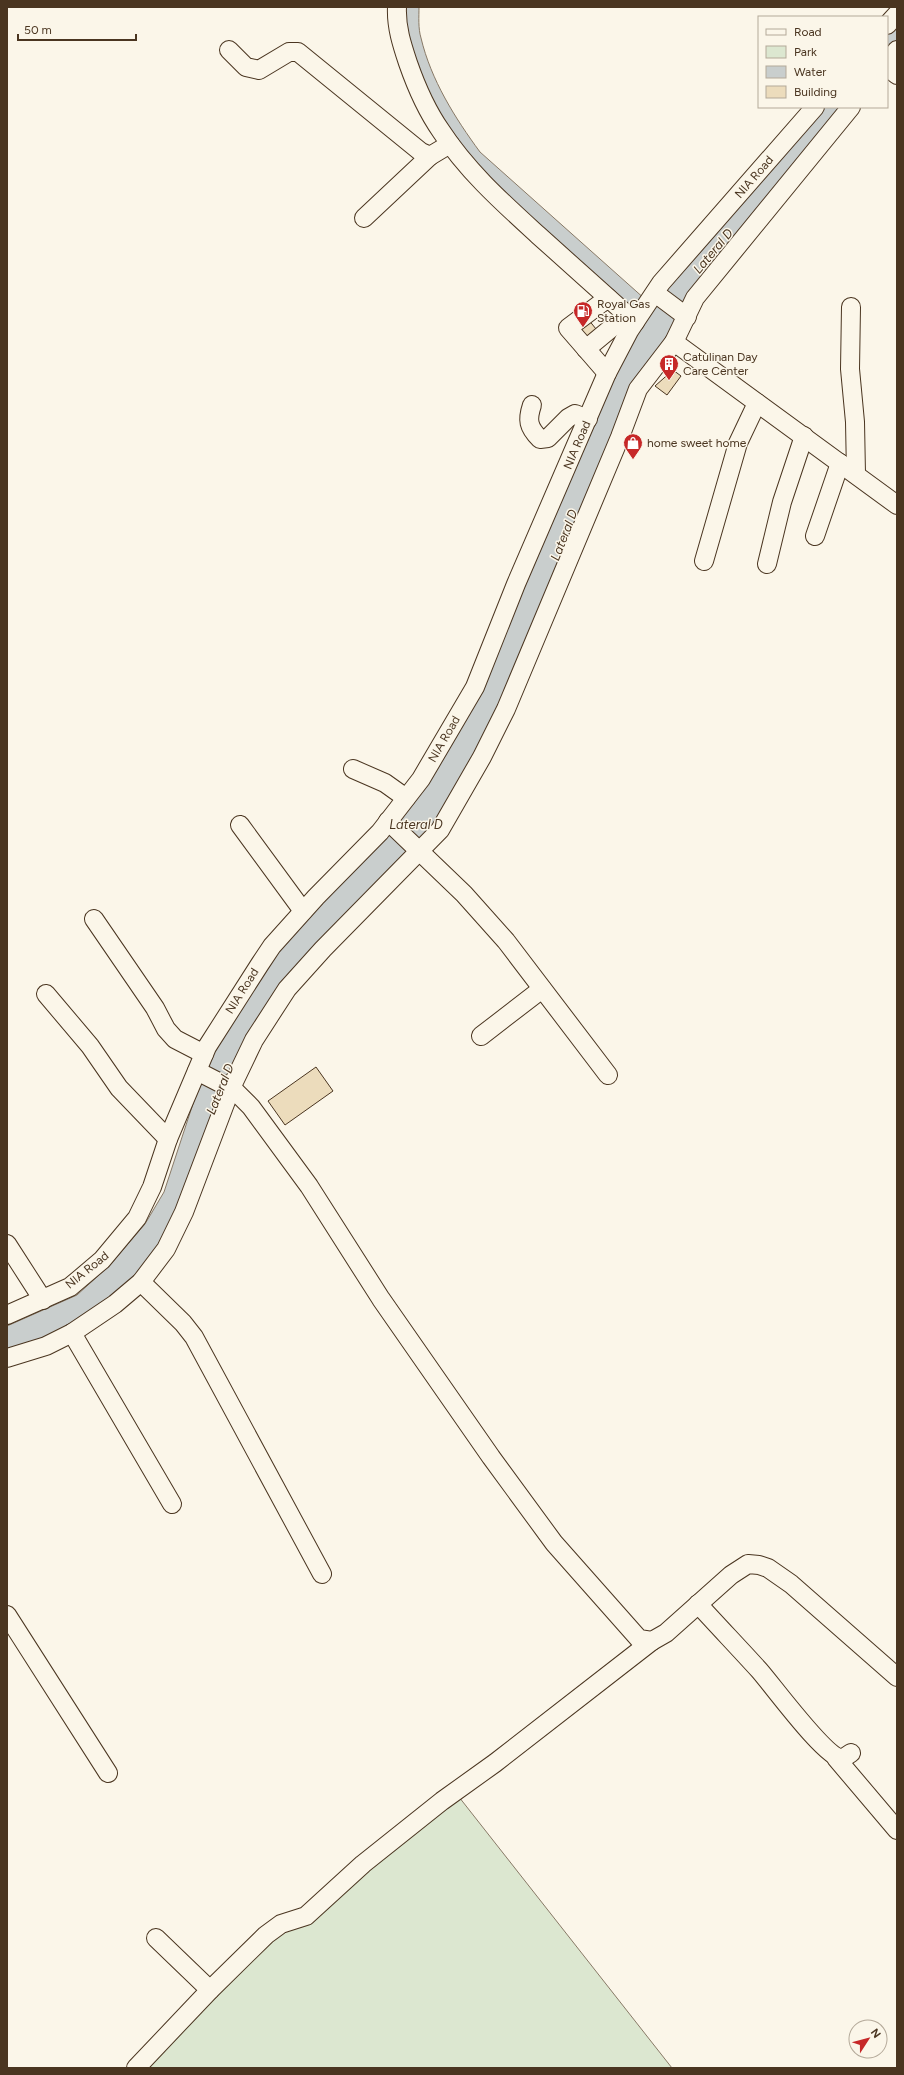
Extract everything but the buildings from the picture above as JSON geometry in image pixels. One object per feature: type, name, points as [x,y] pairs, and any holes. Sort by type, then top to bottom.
[{"type":"street","points":[[397,7],[396,19],[401,43],[416,86],[440,131],[465,164],[502,202],[608,298],[644,308],[684,314]]},
{"type":"street","points":[[888,24],[897,14]]},
{"type":"street","points":[[229,50],[246,67],[259,70],[289,52],[298,52],[421,152],[430,156]]},
{"type":"street","points":[[888,61],[897,50]]},
{"type":"street","points":[[888,68],[897,75]]},
{"type":"street","name":"NIA Road","points":[[7,1315],[70,1287],[102,1260],[117,1244],[140,1212],[152,1187],[168,1140],[200,1073],[204,1054],[260,964],[272,946],[304,911],[391,824],[406,798],[421,779],[475,687],[516,584],[607,373],[617,353],[644,308],[661,283],[814,108]]},
{"type":"street","points":[[7,1358],[46,1346],[72,1333],[115,1304],[141,1282],[166,1249],[184,1212],[229,1087],[254,1040],[287,989],[323,949],[440,830],[486,750],[506,709],[620,437],[638,389],[674,342],[684,314],[695,298],[850,108]]},
{"type":"street","points":[[364,218],[430,156],[450,144]]},
{"type":"street","points":[[607,373],[568,328],[608,298]]},
{"type":"street","points":[[851,306],[850,369],[855,422],[856,474]]},
{"type":"street","points":[[586,349],[603,334],[644,308]]},
{"type":"street","points":[[587,314],[617,353]]},
{"type":"street","points":[[674,342],[897,505]]},
{"type":"street","points":[[704,561],[738,443],[757,403]]},
{"type":"street","points":[[532,405],[528,418],[531,430],[540,438],[548,438],[568,418],[575,414],[588,419]]},
{"type":"street","points":[[768,564],[782,502],[804,436]]},
{"type":"street","points":[[815,536],[840,462]]},
{"type":"street","points":[[353,769],[386,783],[406,798]]},
{"type":"street","points":[[391,824],[464,894],[506,942],[608,1075]]},
{"type":"street","points":[[240,825],[304,911]]},
{"type":"street","points":[[94,918],[155,1008],[166,1029],[175,1039],[204,1054]]},
{"type":"street","points":[[481,1036],[542,989]]},
{"type":"street","points":[[46,994],[90,1046],[119,1088],[168,1140]]},
{"type":"street","points":[[200,1073],[229,1087],[251,1107],[309,1186],[386,1306],[491,1457],[554,1543],[640,1639],[652,1641]]},
{"type":"street","points":[[7,1244],[43,1300]]},
{"type":"street","points":[[141,1282],[183,1323],[194,1337],[322,1574]]},
{"type":"street","points":[[72,1333],[172,1504]]},
{"type":"street","points":[[136,2068],[266,1934],[281,1924],[306,1916],[363,1864],[442,1801],[495,1763],[652,1641],[666,1633],[731,1575],[748,1564],[768,1568],[791,1584],[897,1677]]},
{"type":"street","points":[[698,1604],[759,1670],[822,1744],[844,1756],[897,1830]]},
{"type":"street","points":[[7,1615],[108,1773]]},
{"type":"street","points":[[156,1938],[210,1990]]},
{"type":"green space","points":[[459,1797],[672,2068],[145,2068],[243,1963]]},
{"type":"water","name":"Lateral D","points":[[403,7],[419,7],[420,34],[425,54],[437,84],[453,112],[480,152],[655,308],[666,291],[822,108],[844,108],[692,292],[500,707],[427,836],[281,985],[172,1228],[139,1275],[76,1323],[27,1345],[7,1351],[7,1326],[77,1295],[110,1265],[145,1224],[164,1192],[211,1049],[264,968],[430,778],[634,310],[469,161],[446,128],[422,81],[407,40]]},
{"type":"water","points":[[897,23],[897,41],[888,52],[888,33]]},
{"type":"place","name":"Royal Gas Station","points":[[583,328]]},
{"type":"place","name":"Catulinan Day Care Center","points":[[669,381]]},
{"type":"place","name":"home sweet home","points":[[633,460]]}]
